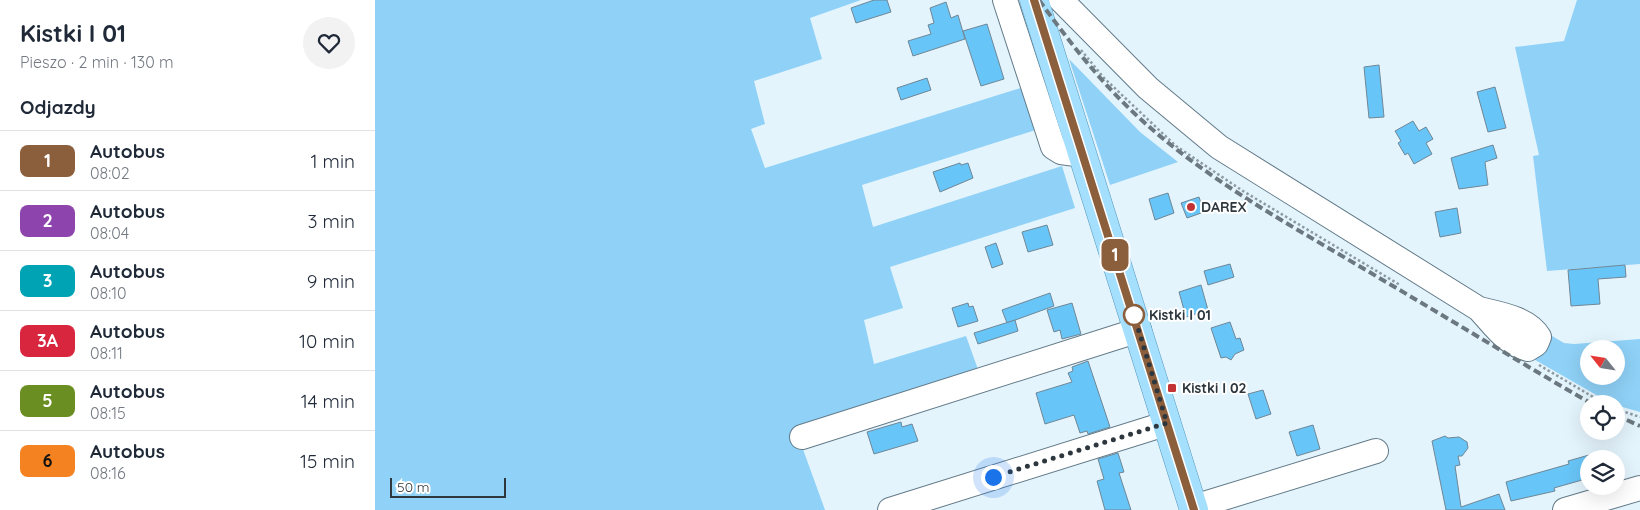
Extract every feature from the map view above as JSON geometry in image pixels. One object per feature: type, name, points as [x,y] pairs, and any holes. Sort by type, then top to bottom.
[{"type":"main road","points":[[1034,0],[1194,509]]},
{"type":"street","points":[[1005,0],[1053,147],[1061,152],[1083,155]]},
{"type":"street","points":[[1061,0],[1148,88],[1219,148],[1479,308]]},
{"type":"street","points":[[802,437],[1139,330]]},
{"type":"street","points":[[890,510],[1167,423]]},
{"type":"street","points":[[1194,509],[1214,499],[1376,450]]},
{"type":"street","points":[[1565,510],[1640,488]]},
{"type":"path","points":[[1625,411],[1640,417]]},
{"type":"shaded area","points":[[375,0],[861,0],[810,18],[822,59],[754,81],[765,124],[751,129],[765,168],[1027,86],[1042,128],[862,185],[873,227],[1062,166],[1075,208],[890,267],[903,308],[864,320],[874,364],[966,336],[980,375],[800,441],[825,510],[375,510]]},
{"type":"shaded area","points":[[1577,0],[1640,0],[1640,264],[1547,271],[1533,156],[1539,155],[1515,47],[1564,41]]},
{"type":"shaded area","points":[[1069,59],[1140,132],[1178,162],[1110,185]]},
{"type":"shaded area","points":[[1547,333],[1564,343],[1580,344],[1580,385],[1625,385],[1625,340],[1640,339],[1640,412],[1625,408],[1625,395],[1596,395],[1530,357]]},
{"type":"building","points":[[874,0],[887,0],[891,12],[856,23],[851,8]]},
{"type":"building","points":[[946,2],[951,18],[958,15],[965,39],[913,56],[908,41],[931,34],[928,25],[934,23],[930,8]]},
{"type":"building","points":[[987,24],[1004,79],[981,86],[963,31]]},
{"type":"building","points":[[1379,65],[1384,117],[1369,118],[1364,67]]},
{"type":"building","points":[[927,78],[931,90],[901,100],[897,88]]},
{"type":"building","points":[[1495,87],[1506,128],[1488,132],[1477,92]]},
{"type":"building","points":[[1413,121],[1419,131],[1426,127],[1433,139],[1426,143],[1432,154],[1414,164],[1408,153],[1405,155],[1398,143],[1401,141],[1395,131]]},
{"type":"building","points":[[1493,145],[1497,158],[1485,162],[1488,185],[1459,189],[1451,158]]},
{"type":"building","points":[[960,163],[961,165],[968,163],[973,178],[940,192],[933,172]]},
{"type":"building","points":[[1168,193],[1174,213],[1155,220],[1149,199]]},
{"type":"building","points":[[1199,197],[1204,212],[1187,218],[1181,203]]},
{"type":"building","points":[[1457,208],[1461,233],[1440,237],[1435,212]]},
{"type":"building","points":[[1047,225],[1053,245],[1028,252],[1022,232]]},
{"type":"building","points":[[996,243],[1003,264],[992,268],[985,247]]},
{"type":"building","points":[[1230,264],[1234,277],[1208,285],[1204,271]]},
{"type":"building","points":[[1625,265],[1626,277],[1598,279],[1600,304],[1571,306],[1568,270]]},
{"type":"building","points":[[1201,285],[1208,310],[1186,317],[1179,292]]},
{"type":"building","points":[[1050,293],[1054,306],[1007,323],[1002,310]]},
{"type":"building","points":[[968,303],[969,307],[973,306],[978,321],[958,327],[952,308]]},
{"type":"building","points":[[1072,303],[1081,334],[1062,339],[1060,330],[1054,332],[1047,310]]},
{"type":"building","points":[[1015,320],[1018,331],[978,344],[974,333]]},
{"type":"building","points":[[1230,322],[1236,339],[1240,338],[1244,350],[1235,354],[1231,360],[1226,357],[1221,358],[1211,328]]},
{"type":"building","points":[[1088,361],[1110,427],[1088,434],[1087,431],[1080,433],[1074,415],[1045,424],[1036,393],[1072,382],[1068,373],[1073,371],[1072,367]]},
{"type":"building","points":[[1263,390],[1271,414],[1256,419],[1248,394]]},
{"type":"building","points":[[901,422],[902,427],[912,424],[918,441],[874,454],[867,432]]},
{"type":"building","points":[[1313,425],[1320,449],[1297,456],[1289,432]]},
{"type":"building","points":[[1445,436],[1448,438],[1459,437],[1467,442],[1468,448],[1462,456],[1458,456],[1460,465],[1455,466],[1461,507],[1499,494],[1505,510],[1446,510],[1432,441]]},
{"type":"building","points":[[1118,453],[1124,472],[1119,473],[1131,510],[1105,510],[1097,481],[1104,479],[1098,459]]},
{"type":"building","points":[[1580,458],[1580,481],[1554,488],[1555,491],[1511,501],[1506,482],[1569,464],[1568,461]]},
{"type":"railway","points":[[1039,0],[1108,87],[1162,138],[1191,160],[1221,182],[1284,222],[1580,397]]},
{"type":"railway","points":[[1625,419],[1640,426]]},
{"type":"bus line","name":"1","points":[[1034,0],[1194,510]]},
{"type":"place","name":"DAREX","points":[[1191,207]]},
{"type":"place","name":"Kistki I 01","points":[[1134,315]]},
{"type":"place","name":"Kistki I 02","points":[[1172,388]]},
{"type":"route","points":[[993,477],[1167,423],[1134,315]]}]
